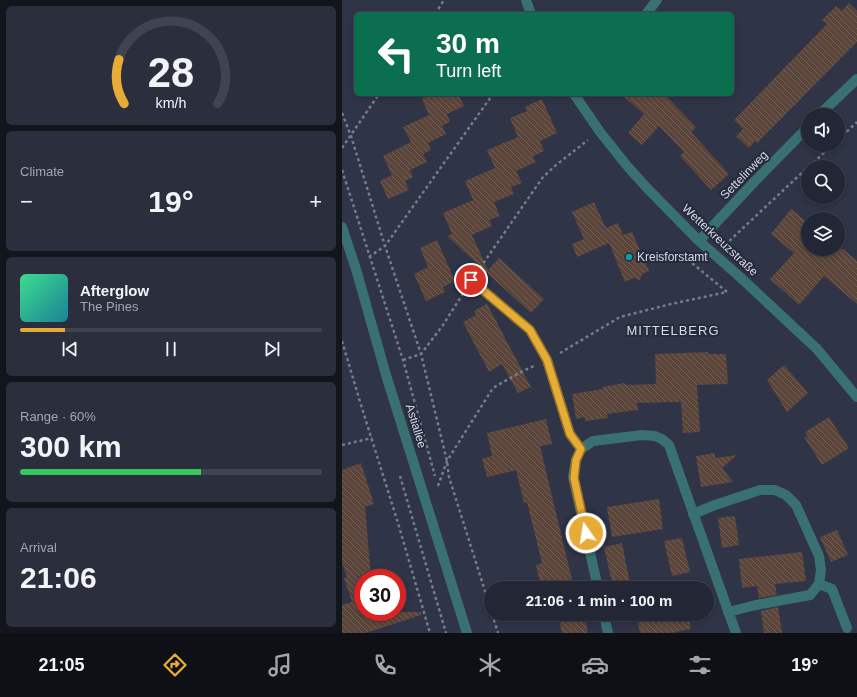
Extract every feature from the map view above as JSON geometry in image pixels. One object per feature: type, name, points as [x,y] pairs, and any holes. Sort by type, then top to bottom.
[{"type":"street","points":[[526,0],[530,12]]},
{"type":"street","points":[[648,12],[658,0]]},
{"type":"street","points":[[827,108],[856,81]]},
{"type":"street","name":"Wetterkreuzstraße","points":[[576,96],[600,132],[638,177],[706,248],[740,277],[817,349],[857,397]]},
{"type":"street","name":"Settelinweg","points":[[706,248],[756,180],[801,133]]},
{"type":"street","name":"Astiallee","points":[[342,227],[356,269],[386,375],[467,633]]},
{"type":"street","points":[[471,280],[530,330],[547,360],[570,434],[581,449]]},
{"type":"street","points":[[596,581],[574,478],[576,460],[581,449],[593,441],[642,435],[655,436],[662,439],[668,446],[736,633]]},
{"type":"street","points":[[693,514],[760,490],[774,490],[786,495],[796,505],[819,556],[821,570],[819,584],[810,595],[728,612]]},
{"type":"street","points":[[819,584],[832,589],[847,628]]},
{"type":"street","points":[[605,621],[608,633]]},
{"type":"path","points":[[436,12],[444,0]]},
{"type":"path","points":[[342,148],[379,96]]},
{"type":"path","points":[[370,256],[385,246],[492,96]]},
{"type":"path","points":[[342,113],[351,136],[385,246],[421,354],[447,460],[449,476],[484,588]]},
{"type":"path","points":[[845,133],[857,122]]},
{"type":"path","points":[[403,360],[421,354],[443,325],[471,280],[543,178],[556,165],[600,132]]},
{"type":"path","points":[[816,160],[824,152]]},
{"type":"path","points":[[342,170],[403,360],[440,492]]},
{"type":"path","points":[[575,345],[620,317],[726,292],[692,263],[706,248],[801,173]]},
{"type":"path","points":[[342,341],[401,531],[430,633]]},
{"type":"path","points":[[438,486],[447,460],[493,388],[519,373],[547,360]]},
{"type":"path","points":[[342,445],[372,438]]},
{"type":"path","points":[[494,621],[498,633]]},
{"type":"building","points":[[849,3],[857,11],[857,42],[757,143],[755,141],[749,148],[736,136],[743,129],[734,120],[827,24],[822,20],[836,6],[842,11]]},
{"type":"building","points":[[429,96],[459,96],[464,106],[447,114],[450,122],[442,126],[446,134],[428,143],[431,150],[423,154],[427,162],[410,170],[413,177],[405,181],[409,190],[388,199],[380,181],[392,175],[383,156],[411,142],[403,127],[429,115],[422,99]]},
{"type":"building","points":[[623,96],[666,96],[696,127],[691,132],[729,174],[711,190],[680,156],[684,152],[659,126],[642,145],[628,133],[644,114]]},
{"type":"building","points":[[542,99],[557,133],[540,141],[544,151],[533,156],[536,162],[516,171],[522,183],[511,187],[514,194],[494,202],[500,216],[489,220],[492,226],[472,235],[488,270],[499,258],[544,299],[531,313],[447,236],[452,234],[443,213],[473,200],[465,181],[495,168],[487,150],[518,137],[510,118],[527,111],[525,107]]},
{"type":"building","points":[[594,202],[606,228],[618,223],[623,235],[632,232],[649,271],[642,274],[640,280],[634,278],[625,282],[609,243],[577,257],[572,244],[584,239],[572,212]]},
{"type":"building","points":[[791,209],[801,217],[801,256],[845,256],[845,251],[857,261],[857,304],[824,276],[799,305],[770,279],[794,253],[771,234]]},
{"type":"building","points":[[437,240],[455,281],[443,287],[445,292],[426,301],[414,274],[428,267],[420,248]]},
{"type":"building","points":[[487,304],[531,387],[518,393],[502,364],[489,372],[463,322],[476,315],[474,311]]},
{"type":"building","points":[[708,352],[708,354],[726,354],[728,384],[697,385],[700,432],[683,433],[681,402],[637,403],[638,410],[607,414],[608,418],[585,421],[585,417],[576,419],[572,394],[603,389],[603,387],[625,383],[625,385],[656,384],[655,354]]},
{"type":"building","points":[[784,365],[808,393],[787,412],[767,380]]},
{"type":"building","points":[[829,417],[849,448],[822,465],[804,437],[808,437],[805,432]]},
{"type":"building","points":[[546,419],[552,444],[540,446],[572,581],[539,581],[536,565],[542,563],[527,502],[524,503],[516,470],[487,477],[482,459],[492,456],[487,433]]},
{"type":"building","points":[[715,453],[715,458],[737,455],[722,468],[733,482],[701,487],[696,456]]},
{"type":"building","points":[[361,463],[374,504],[365,507],[370,569],[354,569],[354,621],[403,621],[366,633],[342,633],[342,605],[352,602],[344,578],[347,577],[342,562],[342,470]]},
{"type":"building","points":[[659,499],[663,529],[612,537],[607,507]]},
{"type":"building","points":[[735,516],[739,545],[722,548],[718,518]]},
{"type":"building","points":[[837,530],[848,555],[831,562],[820,537]]},
{"type":"building","points":[[682,538],[690,572],[672,576],[664,541]]},
{"type":"building","points":[[622,543],[630,581],[611,581],[604,547]]},
{"type":"building","points":[[802,552],[806,581],[775,584],[777,595],[759,598],[757,586],[742,588],[739,559]]},
{"type":"building","points":[[778,607],[782,633],[764,633],[761,611]]},
{"type":"building","points":[[406,612],[421,612],[421,615],[406,620]]},
{"type":"building","points":[[559,621],[585,621],[588,633],[562,633]]},
{"type":"building","points":[[637,621],[689,621],[691,629],[671,633],[640,633]]},
{"type":"place","name":"Kreisforstamt","points":[[629,257]]},
{"type":"district","name":"MITTELBERG","points":[[673,330]]},
{"type":"route","points":[[471,280],[530,330],[547,360],[570,434],[581,449],[576,460],[574,478],[586,533]]}]
